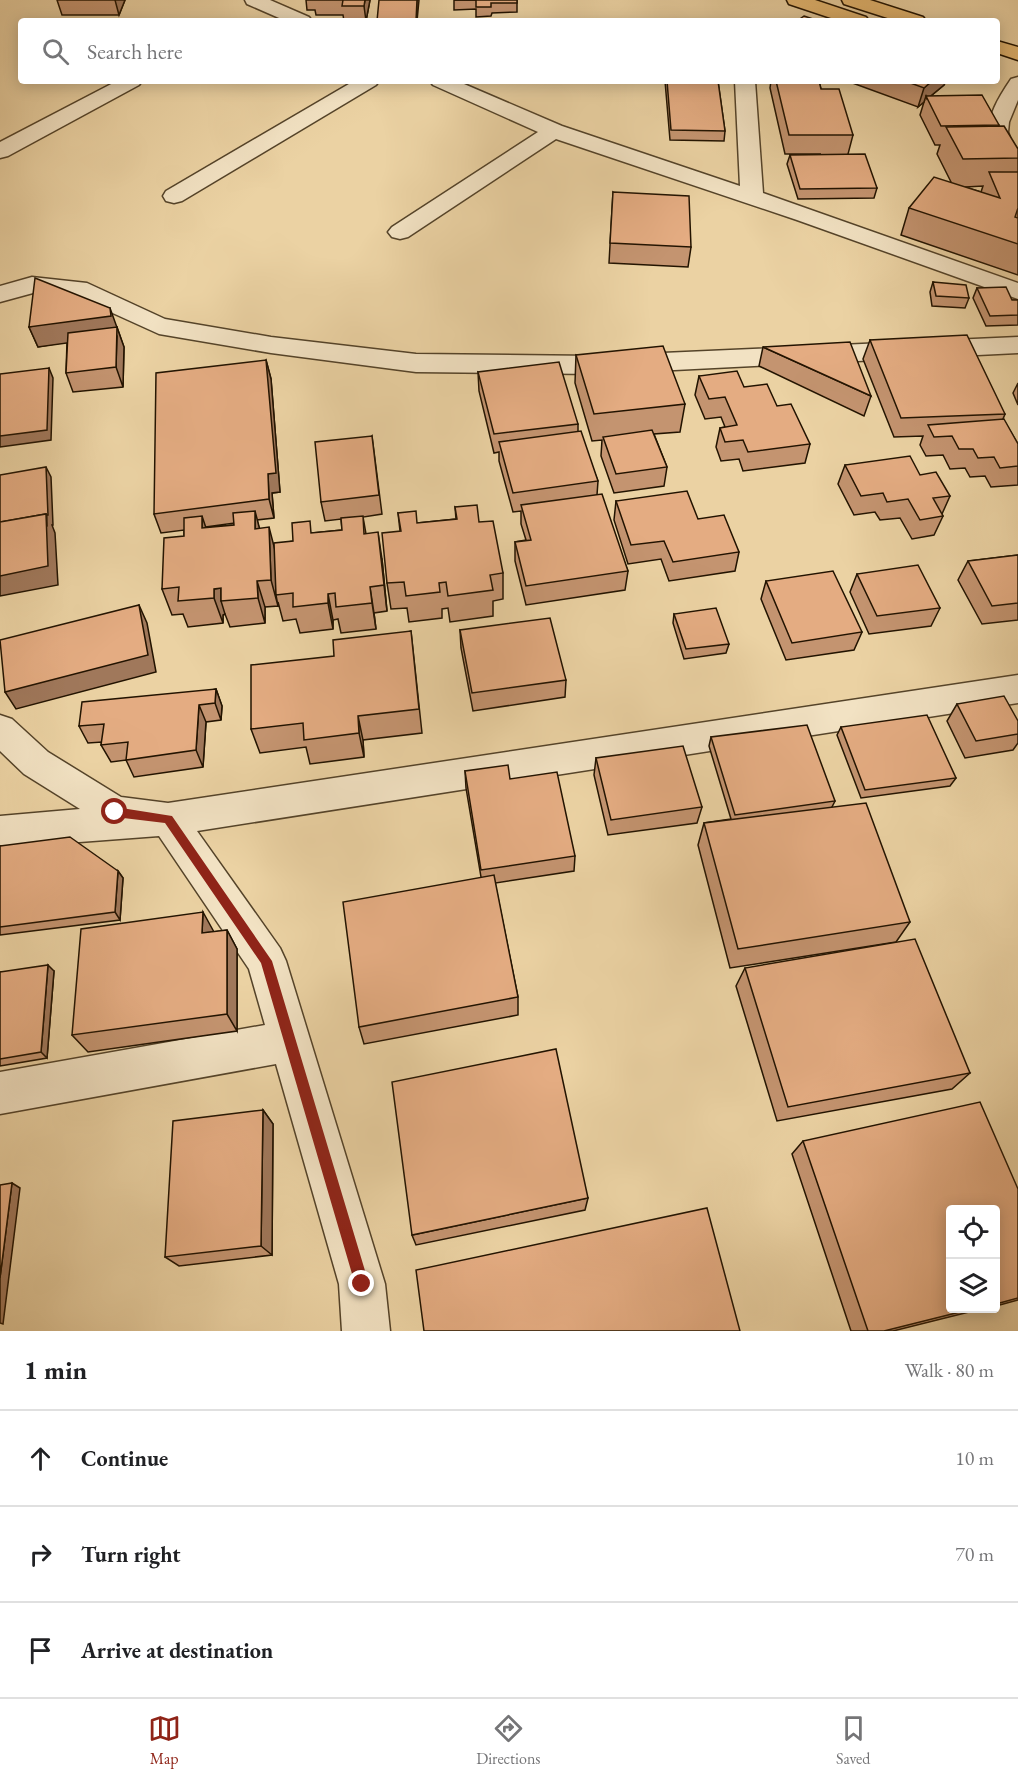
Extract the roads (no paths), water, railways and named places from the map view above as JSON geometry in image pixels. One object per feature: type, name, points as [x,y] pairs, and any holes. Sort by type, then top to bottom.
[{"type":"highway","points":[[796,0],[850,18]]},
{"type":"highway","points":[[851,0],[907,18]]},
{"type":"highway","points":[[1000,48],[1018,54]]},
{"type":"highway","points":[[1000,65],[1018,71]]},
{"type":"street","points":[[254,0],[296,14]]},
{"type":"street","points":[[277,18],[296,14]]},
{"type":"street","points":[[0,151],[126,84]]},
{"type":"street","points":[[174,196],[364,84]]},
{"type":"street","points":[[447,84],[554,131],[752,197],[1018,291]]},
{"type":"street","points":[[745,84],[752,197]]},
{"type":"street","points":[[1018,84],[1001,109],[996,137],[1018,182]]},
{"type":"street","points":[[400,232],[554,131]]},
{"type":"street","points":[[0,294],[32,285],[78,288],[159,326],[271,345],[417,363],[595,364],[1018,345]]},
{"type":"street","points":[[0,832],[168,819],[1018,689]]},
{"type":"street","points":[[0,729],[36,763],[115,812],[168,819],[266,961],[362,1284],[366,1331]]},
{"type":"street","points":[[0,1092],[290,1041]]}]
